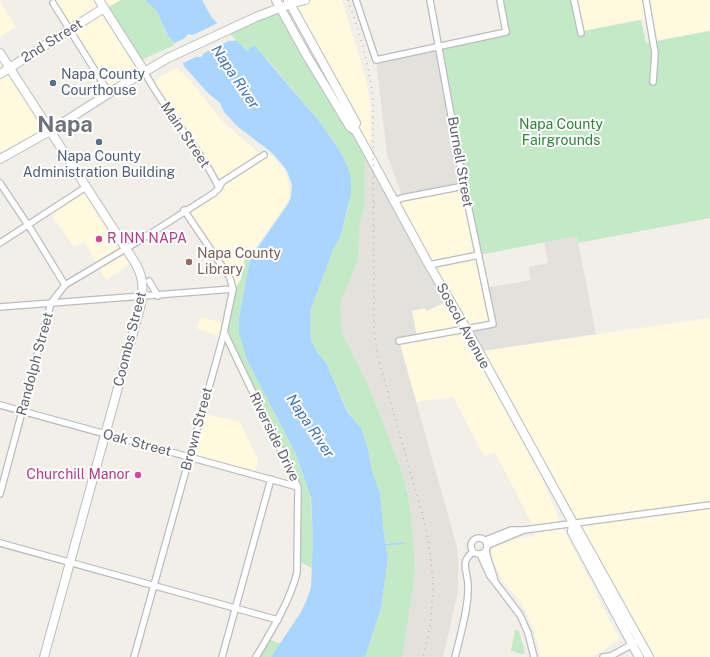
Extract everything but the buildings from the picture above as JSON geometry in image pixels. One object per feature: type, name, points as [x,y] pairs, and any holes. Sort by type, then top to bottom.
[{"type":"street","name":"Main Street","points":[[99,0],[152,85],[181,126],[219,188]]},
{"type":"street","points":[[0,159],[50,131],[109,93],[168,58],[256,17],[278,4],[305,0]]},
{"type":"street","points":[[356,0],[376,60],[506,32],[500,0]]},
{"type":"street","name":"Burnell Street","points":[[430,0],[464,186],[493,324],[466,328]]},
{"type":"street","points":[[574,0],[581,33]]},
{"type":"street","points":[[646,0],[655,53],[653,82]]},
{"type":"street","name":"Soscol Avenue","points":[[289,2],[356,123],[354,129]]},
{"type":"street","points":[[53,3],[109,93]]},
{"type":"street","name":"Soscol Avenue","points":[[278,4],[307,56],[350,127],[354,129],[395,201],[429,265],[466,328],[573,523],[587,545],[649,657]]},
{"type":"street","name":"2nd Street","points":[[0,74],[104,8]]},
{"type":"street","name":"Coombs Street","points":[[0,52],[126,248],[139,269],[143,283],[142,297],[44,657]]},
{"type":"street","points":[[0,183],[28,224],[65,285],[126,248],[219,188],[222,182],[264,155]]},
{"type":"street","points":[[395,201],[402,198],[464,186]]},
{"type":"street","points":[[0,243],[86,187]]},
{"type":"street","points":[[0,307],[158,296],[233,289],[230,278],[184,210]]},
{"type":"street","points":[[429,265],[479,255]]},
{"type":"street","points":[[139,269],[158,296]]},
{"type":"street","name":"Randolph Street","points":[[0,494],[52,303],[65,285]]},
{"type":"street","name":"Brown Street","points":[[134,657],[224,332],[233,289]]},
{"type":"street","points":[[399,341],[466,328]]},
{"type":"street","name":"Riverside Drive","points":[[224,332],[298,487],[297,573],[295,582],[278,620],[256,657]]},
{"type":"street","name":"Oak Street","points":[[0,406],[298,487]]},
{"type":"street","points":[[222,657],[271,479]]},
{"type":"street","points":[[480,554],[487,545],[524,530],[710,505]]},
{"type":"street","name":"Soscol Avenue","points":[[573,523],[572,532],[639,657]]},
{"type":"street","points":[[473,552],[471,544],[474,539],[481,538],[487,545],[488,560],[494,573],[495,582]]},
{"type":"street","points":[[0,543],[278,620]]},
{"type":"street","points":[[473,552],[480,554],[490,576],[520,615],[529,636],[534,657]]},
{"type":"street","points":[[455,657],[468,591],[465,564],[467,557],[473,552]]},
{"type":"street","points":[[603,657],[610,656],[640,640]]},
{"type":"shaded area","points":[[51,0],[121,0],[106,9],[144,71],[109,93]]},
{"type":"shaded area","points":[[288,0],[342,0],[366,79],[370,101],[370,149]]},
{"type":"shaded area","points":[[577,0],[710,0],[710,30],[654,41],[649,19],[641,19],[583,31]]},
{"type":"shaded area","points":[[0,2],[16,27],[0,37]]},
{"type":"shaded area","points":[[439,46],[464,186],[403,199],[387,154],[376,60]]},
{"type":"shaded area","points":[[0,53],[50,131],[0,159]]},
{"type":"shaded area","points":[[177,68],[190,80],[223,122],[257,151],[264,155],[269,153],[285,170],[290,188],[287,203],[253,251],[246,245],[241,279],[235,289],[186,212],[219,188],[152,85],[160,77]]},
{"type":"shaded area","points":[[365,157],[446,302],[426,311],[425,308],[412,311],[417,337],[399,341],[457,547],[458,591],[443,657],[402,657],[415,572],[413,535],[408,495],[401,470],[370,389],[342,333],[340,303],[358,261],[360,222],[364,210]]},
{"type":"shaded area","points":[[464,186],[493,324],[469,327],[398,201]]},
{"type":"shaded area","points":[[86,187],[134,261],[106,280],[84,242],[74,247],[49,211]]},
{"type":"shaded area","points":[[577,236],[596,334],[482,351],[469,327],[493,323],[485,288],[531,280],[528,267],[548,263],[544,242]]},
{"type":"shaded area","points":[[446,302],[464,332],[477,359],[539,471],[565,533],[619,637],[618,641],[592,657],[541,657],[534,631],[526,612],[519,600],[502,580],[491,557],[494,547],[515,539],[535,536],[531,522],[495,452],[484,456],[453,397],[416,402],[399,341],[412,311],[425,308],[427,311]]},
{"type":"shaded area","points":[[201,317],[226,324],[223,337],[197,329]]},
{"type":"shaded area","points":[[710,318],[710,657],[649,657],[482,351]]},
{"type":"shaded area","points":[[202,413],[240,422],[258,459],[254,476],[189,457]]},
{"type":"green space","points":[[121,0],[143,0],[152,5],[160,18],[166,33],[175,45],[145,58],[139,63],[105,9]]},
{"type":"green space","name":"Napa County Fairgrounds","points":[[500,0],[577,0],[583,31],[641,20],[646,43],[710,31],[710,218],[578,243],[577,236],[479,255],[439,46],[506,32]]},
{"type":"green space","points":[[280,7],[365,157],[364,210],[360,222],[358,261],[340,303],[342,333],[370,389],[401,470],[408,495],[413,535],[415,572],[402,657],[365,657],[381,608],[388,558],[380,493],[372,471],[368,450],[361,428],[349,414],[326,363],[317,352],[311,340],[311,309],[333,250],[341,235],[349,205],[347,165],[339,150],[319,121],[267,59],[247,51],[225,31]]},
{"type":"green space","points":[[247,250],[251,254],[239,318],[247,360],[296,454],[310,493],[313,542],[312,568],[298,561],[298,487],[224,332],[235,289],[241,279]]},
{"type":"green space","points":[[515,630],[519,631],[525,653],[522,654],[511,651]]},
{"type":"green space","points":[[267,638],[280,644],[271,657],[256,657]]},
{"type":"water","name":"Napa River","points":[[144,0],[202,0],[212,18],[247,51],[254,45],[319,121],[339,150],[347,165],[351,179],[351,194],[341,235],[333,250],[311,309],[310,328],[311,340],[317,352],[326,363],[348,413],[361,428],[368,450],[372,471],[380,493],[388,558],[381,608],[365,657],[271,657],[301,612],[311,587],[313,542],[311,497],[296,454],[247,360],[239,332],[239,318],[251,254],[253,254],[288,204],[291,197],[292,185],[287,171],[281,163],[271,152],[237,126],[224,112],[220,103],[207,92],[184,66],[173,41],[168,36],[157,12]]},
{"type":"pier","points":[[218,22],[236,40],[229,41],[204,53],[201,57],[196,57],[181,64],[173,44],[185,38],[188,34],[193,35]]},
{"type":"waterway","points":[[384,545],[404,543]]},
{"type":"railway","points":[[348,0],[363,48],[373,98],[374,330],[378,358],[422,513],[429,545],[433,580],[430,627],[423,657]]},
{"type":"place","name":"Napa County Courthouse","points":[[53,83]]},
{"type":"place","name":"Napa County Administration Building","points":[[99,142]]},
{"type":"place","name":"R INN NAPA","points":[[99,239]]},
{"type":"place","name":"Napa County Library","points":[[189,262]]},
{"type":"place","name":"Churchill Manor","points":[[138,475]]},
{"type":"district","name":"Napa","points":[[65,125]]}]
